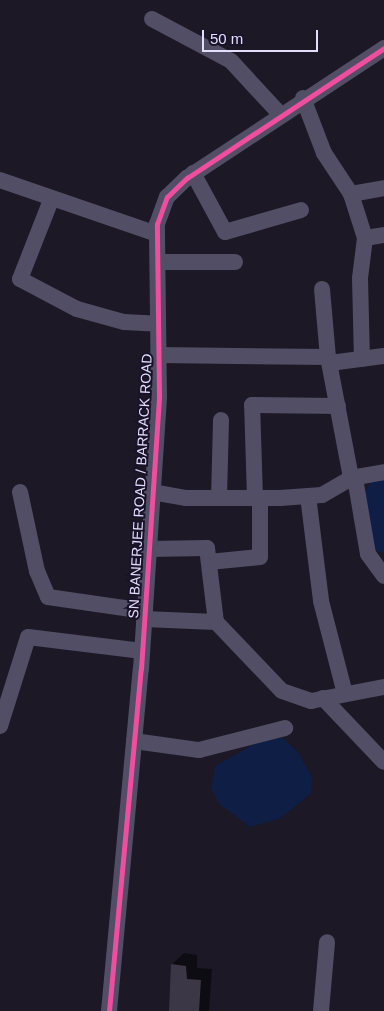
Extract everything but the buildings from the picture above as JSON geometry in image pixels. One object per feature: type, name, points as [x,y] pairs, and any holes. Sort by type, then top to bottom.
[{"type":"street","points":[[152,18],[231,61],[279,113]]},
{"type":"street","name":"SN BANERJEE ROAD / BARRACK ROAD","points":[[109,1011],[142,651],[158,355],[158,234],[167,197],[193,173],[279,113],[384,48]]},
{"type":"street","points":[[303,98],[324,153],[351,194],[365,238],[360,278],[362,359]]},
{"type":"street","points":[[193,173],[225,232],[301,210]]},
{"type":"street","points":[[0,180],[51,200],[158,234]]},
{"type":"street","points":[[351,194],[384,188]]},
{"type":"street","points":[[51,200],[20,279],[77,309],[124,322],[158,324]]},
{"type":"street","points":[[365,238],[384,235]]},
{"type":"street","points":[[158,262],[235,262]]},
{"type":"street","points":[[322,289],[329,360],[368,554],[384,576]]},
{"type":"street","points":[[158,355],[329,360],[384,356]]},
{"type":"street","points":[[209,562],[260,557],[252,405],[338,406]]},
{"type":"street","points":[[219,498],[221,420]]},
{"type":"street","points":[[152,492],[219,498],[322,495],[353,478],[384,472]]},
{"type":"street","points":[[20,492],[37,571],[48,597],[144,615],[216,622]]},
{"type":"street","points":[[308,496],[321,601],[345,694]]},
{"type":"street","points":[[149,549],[207,548],[216,622],[282,691],[311,701],[384,687]]},
{"type":"street","points":[[0,726],[28,637],[142,651]]},
{"type":"street","points":[[323,698],[384,762]]},
{"type":"street","points":[[134,741],[199,750],[285,728]]},
{"type":"street","points":[[321,1011],[326,942]]},
{"type":"water","points":[[384,477],[384,553],[371,549],[362,496],[374,478]]},
{"type":"water","points":[[265,738],[283,738],[297,751],[312,777],[311,793],[281,818],[250,827],[219,804],[211,788],[215,766]]},
{"type":"cycle path","points":[[109,1011],[141,669],[159,397],[157,224],[167,197],[187,178],[384,48]]}]
